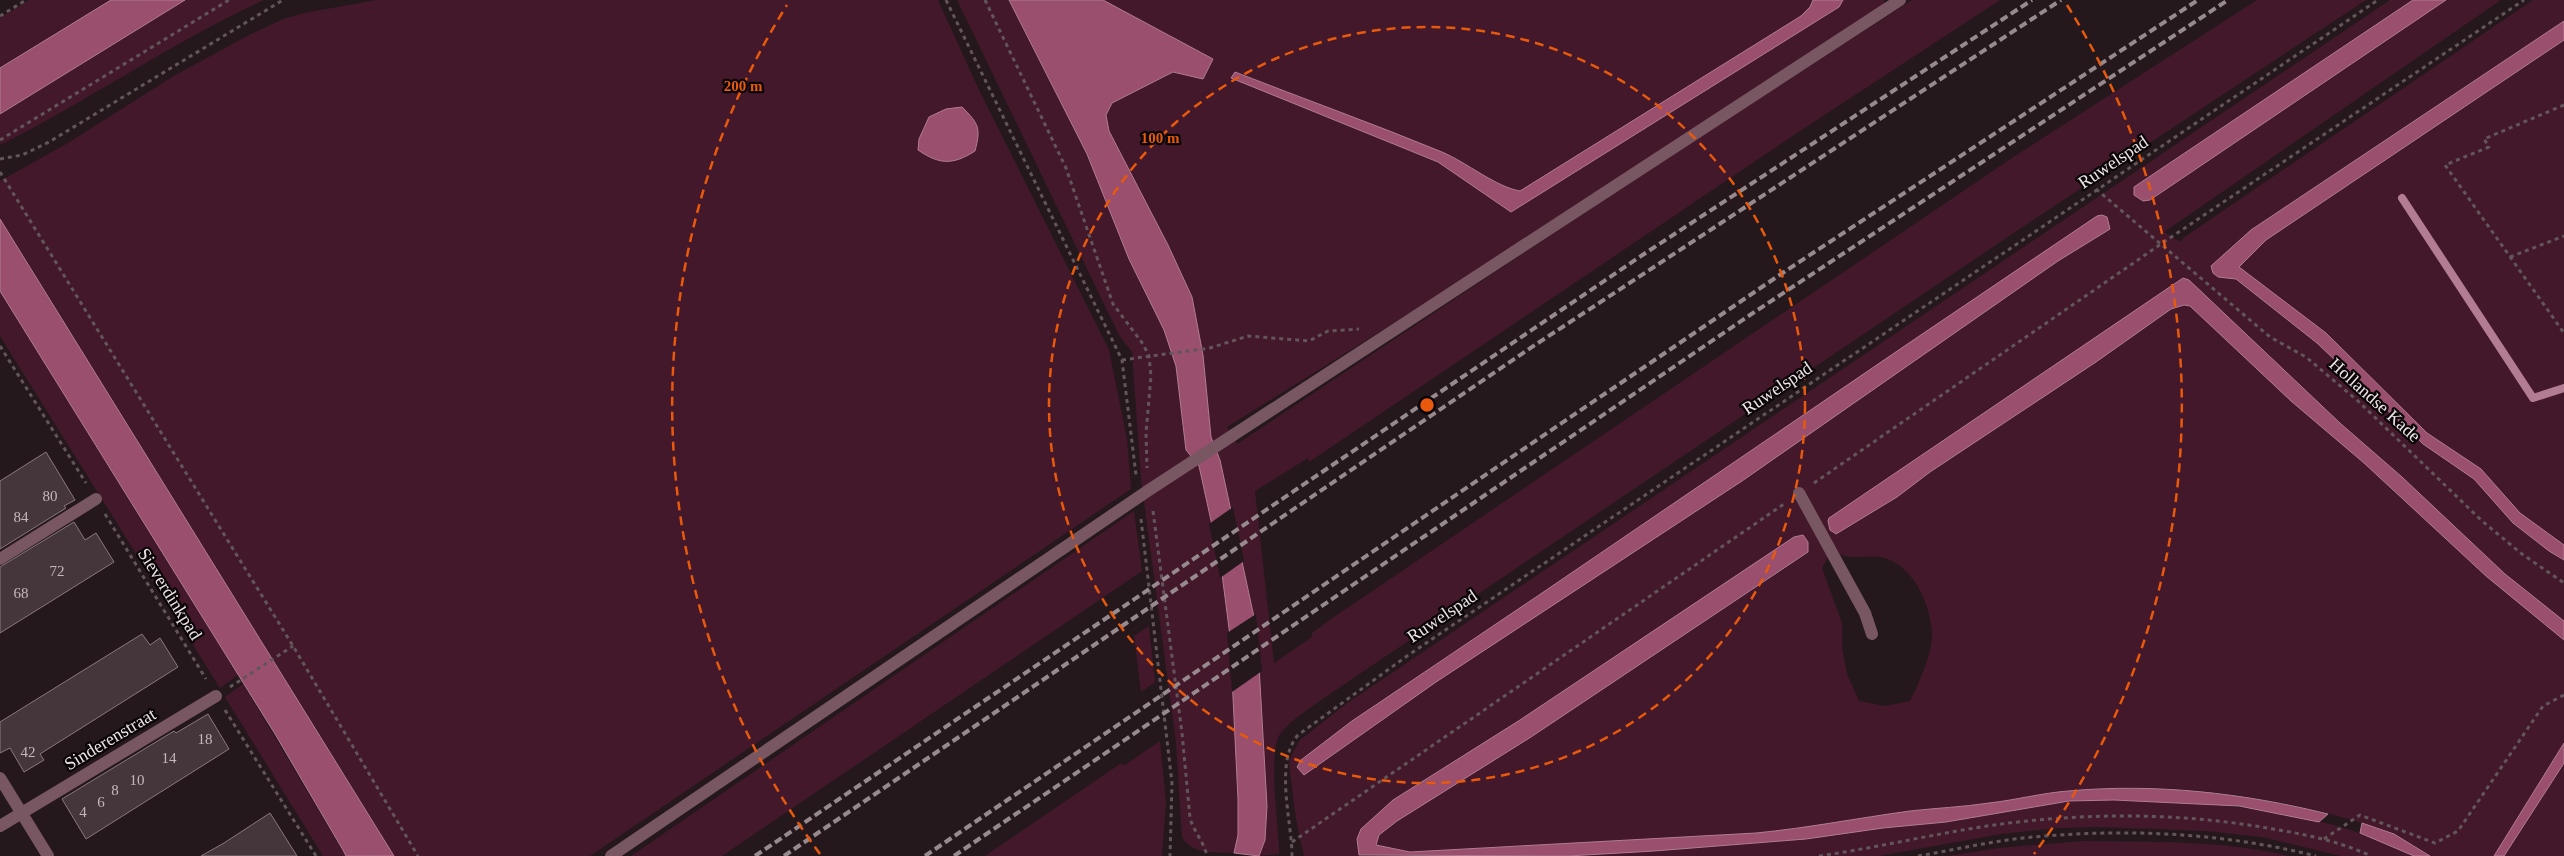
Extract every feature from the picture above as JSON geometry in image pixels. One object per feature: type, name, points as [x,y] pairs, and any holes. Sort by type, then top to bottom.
[{"type":"street","points":[[611,856],[1148,491],[1900,0]]},
{"type":"street","points":[[1799,493],[1865,614],[1872,634]]},
{"type":"street","points":[[0,559],[96,499]]},
{"type":"street","name":"Sinderenstraat","points":[[0,826],[216,696]]},
{"type":"street","points":[[0,778],[48,856]]},
{"type":"path","points":[[0,16],[26,0]]},
{"type":"path","points":[[0,140],[229,0]]},
{"type":"path","points":[[0,159],[22,155],[49,142],[283,0]]},
{"type":"path","points":[[946,0],[1122,360],[1156,526],[1182,733],[1190,818],[1194,831],[1204,845],[1207,856]]},
{"type":"path","points":[[985,0],[1066,168],[1113,304],[1143,344],[1149,356],[1151,376],[1146,433],[1148,491],[1172,783],[1170,856]]},
{"type":"path","name":"Ruwelspad","points":[[1292,856],[1286,768],[1289,750],[1298,735],[1407,656],[2378,0]]},
{"type":"path","points":[[1292,842],[2161,244],[2524,0]]},
{"type":"path","points":[[2564,105],[2484,139],[2489,147],[2445,165],[2564,333]]},
{"type":"path","points":[[0,172],[293,646],[418,856]]},
{"type":"path","name":"Hollandse Kade","points":[[2096,189],[2270,336],[2306,357],[2358,401],[2482,521],[2522,554],[2564,583]]},
{"type":"path","points":[[2510,257],[2564,236]]},
{"type":"path","points":[[1122,360],[1210,348],[1248,336],[1309,341],[1328,331],[1365,329]]},
{"type":"path","name":"Sieverdinkpad","points":[[0,346],[316,856]]},
{"type":"path","points":[[233,685],[293,646]]},
{"type":"path","points":[[2324,840],[2360,815],[2436,843],[2458,831],[2480,802],[2543,706],[2564,695]]},
{"type":"path","points":[[1818,856],[2006,823],[2131,816],[2225,820],[2324,840],[2371,856]]},
{"type":"path","points":[[1918,856],[2022,838],[2119,833],[2175,833],[2233,840],[2316,856]]},
{"type":"shaded area","points":[[29,0],[111,0],[0,68],[0,18]]},
{"type":"shaded area","points":[[111,0],[185,0],[0,114],[0,68]]},
{"type":"shaded area","points":[[185,0],[264,0],[164,52],[0,145],[0,114]]},
{"type":"shaded area","points":[[377,0],[938,0],[979,90],[1109,350],[1127,439],[1131,489],[590,856],[394,856],[0,219],[0,181],[68,143],[172,77],[247,36],[283,19],[304,13]]},
{"type":"shaded area","points":[[957,0],[1009,0],[1087,154],[1129,259],[1164,330],[1176,366],[1183,427],[1194,460],[1199,465],[1228,589],[1238,692],[1238,835],[1234,853],[1198,850],[1186,843],[1182,837],[1176,743],[1141,479],[1132,352],[1119,335]]},
{"type":"shaded area","points":[[1009,0],[1103,0],[1213,59],[1203,79],[1173,72],[1112,103],[1106,115],[1109,131],[1168,245],[1192,297],[1203,355],[1211,437],[1220,460],[1257,631],[1267,806],[1265,840],[1259,856],[1234,853],[1238,835],[1238,799],[1230,636],[1221,566],[1199,466],[1186,450],[1176,366],[1164,330],[1129,259],[1087,154]]},
{"type":"shaded area","points":[[1103,0],[1813,0],[1810,7],[1801,16],[1520,191],[1510,189],[1491,180],[1452,156],[1391,131],[1235,72],[1232,78],[1438,162],[1511,212],[1839,7],[1843,0],[1884,0],[1885,4],[1437,296],[1227,427],[1237,444],[1611,195],[1912,0],[2000,0],[1791,137],[1309,462],[1308,458],[1255,491],[1274,663],[1312,637],[1312,633],[1331,619],[2015,156],[2257,0],[2366,0],[2027,224],[1300,715],[1282,731],[1275,749],[1274,776],[1279,854],[1259,856],[1265,840],[1267,806],[1257,631],[1220,460],[1211,437],[1203,355],[1192,297],[1168,245],[1109,131],[1106,115],[1112,103],[1174,72],[1213,59]]},
{"type":"shaded area","points":[[1813,0],[1843,0],[1839,7],[1511,212],[1438,162],[1231,78],[1235,72],[1391,131],[1451,156],[1491,180],[1520,191],[1801,16],[1810,7]]},
{"type":"shaded area","points":[[2390,0],[2413,0],[2134,187],[2143,201],[2150,200],[2446,0],[2501,0],[2164,232],[2180,242],[2183,238],[2533,0],[2564,0],[2564,21],[2251,230],[2213,273],[2218,277],[2236,279],[2317,343],[2422,444],[2474,479],[2513,523],[2549,551],[2564,560],[2564,621],[2505,574],[2402,477],[2341,424],[2189,280],[2183,279],[1829,518],[1828,521],[1833,534],[1836,534],[1897,497],[1930,472],[2171,309],[2184,305],[2190,306],[2291,401],[2364,463],[2486,576],[2564,640],[2564,743],[2494,856],[2430,856],[2394,834],[2343,817],[2265,800],[2225,794],[2185,789],[2145,788],[2105,788],[2067,791],[1998,802],[1909,811],[1756,833],[1410,852],[1375,845],[1379,835],[1397,821],[1531,737],[1808,553],[1808,542],[1803,535],[1794,537],[1520,720],[1393,800],[1359,855],[1364,856],[1304,856],[1296,819],[1289,763],[1300,740],[1346,704]],"holes":[[[2109,229],[2058,261],[1742,481],[1436,682],[1304,775],[1535,599],[1997,283]],[[1839,554],[1850,557],[1881,557],[1892,561],[1911,576],[1918,586],[1928,609],[1932,640],[1925,668],[1910,701],[1885,706],[1859,701],[1847,674],[1842,648],[1842,623],[1822,568],[1828,557]]]},
{"type":"shaded area","points":[[2413,0],[2446,0],[2150,200],[2143,201],[2134,195],[2134,187]]},
{"type":"shaded area","points":[[2564,21],[2564,40],[2266,240],[2239,267],[2326,333],[2427,433],[2481,469],[2520,513],[2564,545],[2564,560],[2549,551],[2513,523],[2474,479],[2423,444],[2317,343],[2236,279],[2218,277],[2213,273],[2211,266],[2251,230]]},
{"type":"shaded area","points":[[2564,40],[2564,545],[2520,513],[2481,469],[2427,433],[2326,333],[2239,267],[2266,240]]},
{"type":"shaded area","points":[[962,107],[977,127],[978,137],[975,151],[953,161],[940,161],[918,150],[919,139],[929,117],[946,109]]},
{"type":"shaded area","points":[[2097,216],[2107,217],[2110,229],[2058,261],[1742,481],[1436,682],[1304,775],[1297,767],[1301,760],[1352,721]]},
{"type":"shaded area","points":[[0,219],[394,856],[346,856],[275,734],[0,291]]},
{"type":"shaded area","points":[[2183,278],[2189,280],[2341,424],[2402,477],[2505,574],[2564,621],[2564,640],[2486,576],[2364,463],[2291,401],[2190,306],[2184,305],[2171,309],[2096,362],[1930,472],[1897,497],[1836,534],[1830,530],[1829,518]]},
{"type":"shaded area","points":[[0,291],[238,675],[220,688],[0,336]]},
{"type":"shaded area","points":[[1134,511],[1142,571],[722,856],[631,856]]},
{"type":"shaded area","points":[[1803,535],[1808,542],[1808,552],[1531,737],[1397,821],[1379,835],[1376,845],[1410,852],[1756,833],[1910,811],[1999,802],[2058,792],[2101,789],[2166,789],[2232,795],[2328,814],[2319,822],[2239,806],[2114,800],[2069,801],[1946,822],[1883,828],[1806,839],[1654,851],[1568,856],[1359,855],[1357,839],[1361,829],[1393,800],[1520,720],[1794,537]]},
{"type":"shaded area","points":[[1149,626],[1155,682],[1141,692],[1134,636]]},
{"type":"shaded area","points":[[243,684],[346,856],[323,856],[225,697]]},
{"type":"shaded area","points":[[1160,741],[1166,802],[1162,856],[985,856],[1120,764],[1125,765]]},
{"type":"shaded area","points":[[2564,743],[2564,763],[2504,856],[2494,856]]},
{"type":"shaded area","points":[[2564,763],[2564,856],[2504,856]]},
{"type":"shaded area","points":[[2114,800],[2229,806],[2305,818],[2343,827],[2379,840],[2414,856],[2341,856],[2262,837],[2206,831],[2099,827],[2059,828],[2001,834],[1879,856],[1568,856],[1806,839],[1883,828],[1946,822],[2069,801]]},
{"type":"shaded area","points":[[2362,823],[2394,834],[2430,856],[2414,856],[2360,833]]},
{"type":"shaded area","points":[[2084,841],[2213,844],[2289,856],[1948,856],[1998,848]]},
{"type":"pier","points":[[1233,507],[1244,561],[1220,578],[1209,524]]},
{"type":"pier","points":[[1256,614],[1262,671],[1232,692],[1227,633]]},
{"type":"building","points":[[46,452],[75,500],[64,506],[66,508],[0,549],[0,481]]},
{"type":"building","points":[[74,522],[85,540],[96,533],[114,562],[0,633],[0,567]]},
{"type":"building","points":[[142,634],[150,645],[160,638],[178,667],[40,754],[44,760],[24,772],[10,748],[0,753],[0,722]]},
{"type":"building","points":[[208,714],[229,749],[86,839],[62,799],[174,731],[176,733]]},
{"type":"building","points":[[270,813],[297,856],[201,856],[224,843]]},
{"type":"waterway","points":[[2402,198],[2533,398],[2564,388]]},
{"type":"railway","points":[[755,856],[1644,254],[2032,0]]},
{"type":"railway","points":[[784,856],[1535,345],[2061,0]]},
{"type":"railway","points":[[925,856],[1784,272],[2198,0]]},
{"type":"railway","points":[[954,856],[1750,315],[2228,0]]}]
